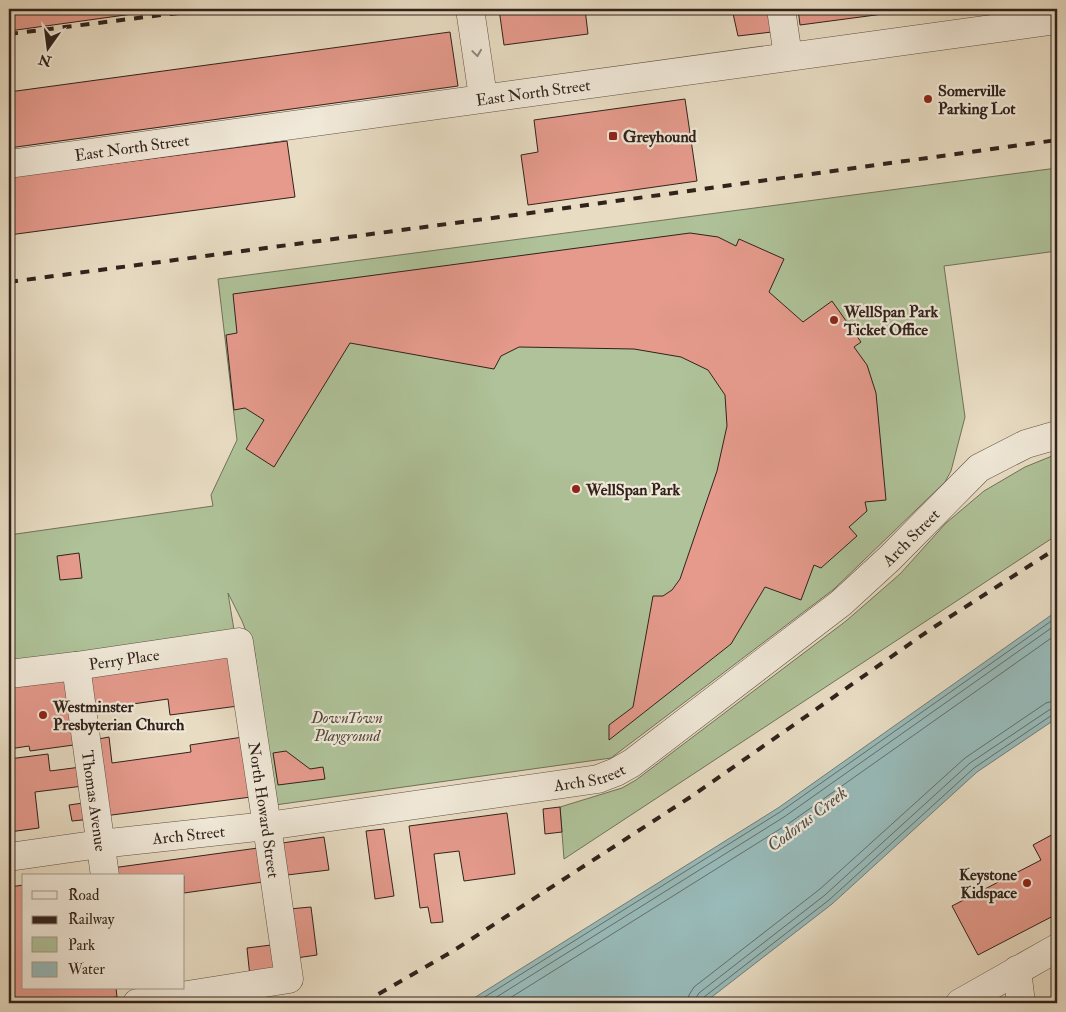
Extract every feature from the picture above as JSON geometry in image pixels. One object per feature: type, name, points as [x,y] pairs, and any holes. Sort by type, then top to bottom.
[{"type":"street","points":[[470,9],[483,97]]},
{"type":"street","points":[[781,9],[788,56]]},
{"type":"street","name":"East North Street","points":[[9,164],[483,97],[1057,20]]},
{"type":"street","name":"Arch Street","points":[[9,857],[100,844],[268,826],[598,779],[616,772],[632,763],[841,603],[890,558],[979,468],[1026,444],[1057,435]]},
{"type":"street","name":"North Howard Street","points":[[137,1003],[289,980],[268,826],[239,642]]},
{"type":"street","name":"Perry Place","points":[[9,674],[239,642]]},
{"type":"street","name":"Thomas Avenue","points":[[76,666],[105,874]]},
{"type":"street","points":[[960,1003],[1057,948]]},
{"type":"street","points":[[1017,970],[1021,1003]]},
{"type":"street","points":[[123,990],[126,1003]]},
{"type":"green space","name":"WellSpan Park","points":[[1057,168],[1057,251],[944,266],[965,417],[951,471],[945,482],[834,589],[611,758],[275,805],[255,654],[228,593],[234,630],[9,663],[9,535],[213,506],[211,495],[237,440],[218,279]]},
{"type":"green space","points":[[1057,454],[1057,535],[564,859],[560,807],[622,788],[636,780],[846,621],[900,574],[946,523],[984,491],[1025,467]]},
{"type":"water","name":"Codorus Creek","points":[[1057,611],[1057,718],[977,772],[832,904],[704,1003],[466,1003],[778,808]]},
{"type":"building","points":[[9,9],[169,9],[9,31]]},
{"type":"building","points":[[499,9],[585,9],[588,34],[504,45]]},
{"type":"building","points":[[732,9],[769,9],[772,32],[738,36]]},
{"type":"building","points":[[798,9],[921,9],[800,25]]},
{"type":"building","points":[[450,32],[458,86],[9,148],[9,92]]},
{"type":"building","name":"Greyhound","points":[[685,99],[697,181],[528,205],[521,155],[538,152],[534,120]]},
{"type":"building","points":[[287,141],[295,197],[9,235],[9,177]]},
{"type":"building","points":[[690,233],[718,237],[736,246],[739,239],[784,259],[769,292],[803,322],[832,301],[861,342],[854,347],[867,365],[876,393],[886,500],[865,502],[867,511],[849,527],[857,536],[821,568],[814,565],[801,600],[765,587],[731,644],[609,740],[609,725],[633,707],[653,596],[663,596],[672,590],[680,579],[717,471],[727,426],[725,395],[708,370],[681,357],[634,349],[519,347],[501,356],[494,369],[350,343],[274,467],[246,449],[264,420],[245,408],[234,410],[226,335],[237,333],[233,294]]},
{"type":"building","points":[[79,553],[82,578],[60,580],[57,556]]},
{"type":"building","points":[[230,651],[238,706],[170,715],[168,699],[90,710],[85,671]]},
{"type":"building","name":"Westminster Presbyterian Church","points":[[72,672],[81,744],[30,751],[29,746],[9,749],[9,687]]},
{"type":"building","points":[[109,737],[112,763],[191,752],[190,745],[243,737],[251,797],[104,816],[93,740]]},
{"type":"building","points":[[286,751],[310,769],[323,767],[325,779],[278,785],[273,753]]},
{"type":"building","points":[[48,754],[50,771],[81,767],[83,786],[35,792],[39,828],[9,832],[9,759]]},
{"type":"building","points":[[90,802],[92,819],[72,821],[69,805]]},
{"type":"building","points":[[560,807],[562,832],[545,834],[543,809]]},
{"type":"building","points":[[507,813],[515,874],[464,881],[459,851],[434,854],[443,922],[431,923],[428,907],[420,908],[409,826]]},
{"type":"building","points":[[384,829],[394,896],[375,899],[366,831]]},
{"type":"building","name":"Keystone Kidspace","points":[[1057,832],[1057,914],[978,955],[952,906],[1041,860],[1033,845]]},
{"type":"building","points":[[324,837],[329,870],[287,875],[282,843]]},
{"type":"building","points":[[258,848],[263,882],[185,893],[185,874],[113,874],[112,868]]},
{"type":"building","points":[[22,885],[22,990],[116,990],[117,997],[70,1003],[14,1003],[9,966],[9,887]]},
{"type":"building","points":[[311,907],[317,955],[296,958],[289,909]]},
{"type":"building","points":[[271,945],[275,974],[250,977],[247,948]]},
{"type":"railway","points":[[9,34],[210,9]]},
{"type":"railway","points":[[9,282],[515,215],[1057,140]]},
{"type":"railway","points":[[363,1003],[453,951],[692,796],[931,629],[1057,548]]},
{"type":"place","name":"Somerville Parking Lot","points":[[928,99]]},
{"type":"place","name":"Greyhound","points":[[613,136]]},
{"type":"place","name":"WellSpan Park Ticket Office","points":[[834,320]]},
{"type":"place","name":"WellSpan Park","points":[[576,489]]},
{"type":"place","name":"Westminster Presbyterian Church","points":[[43,715]]},
{"type":"place","name":"Keystone Kidspace","points":[[1027,883]]},
{"type":"park label","name":"DownTown Playground","points":[[347,726]]}]
